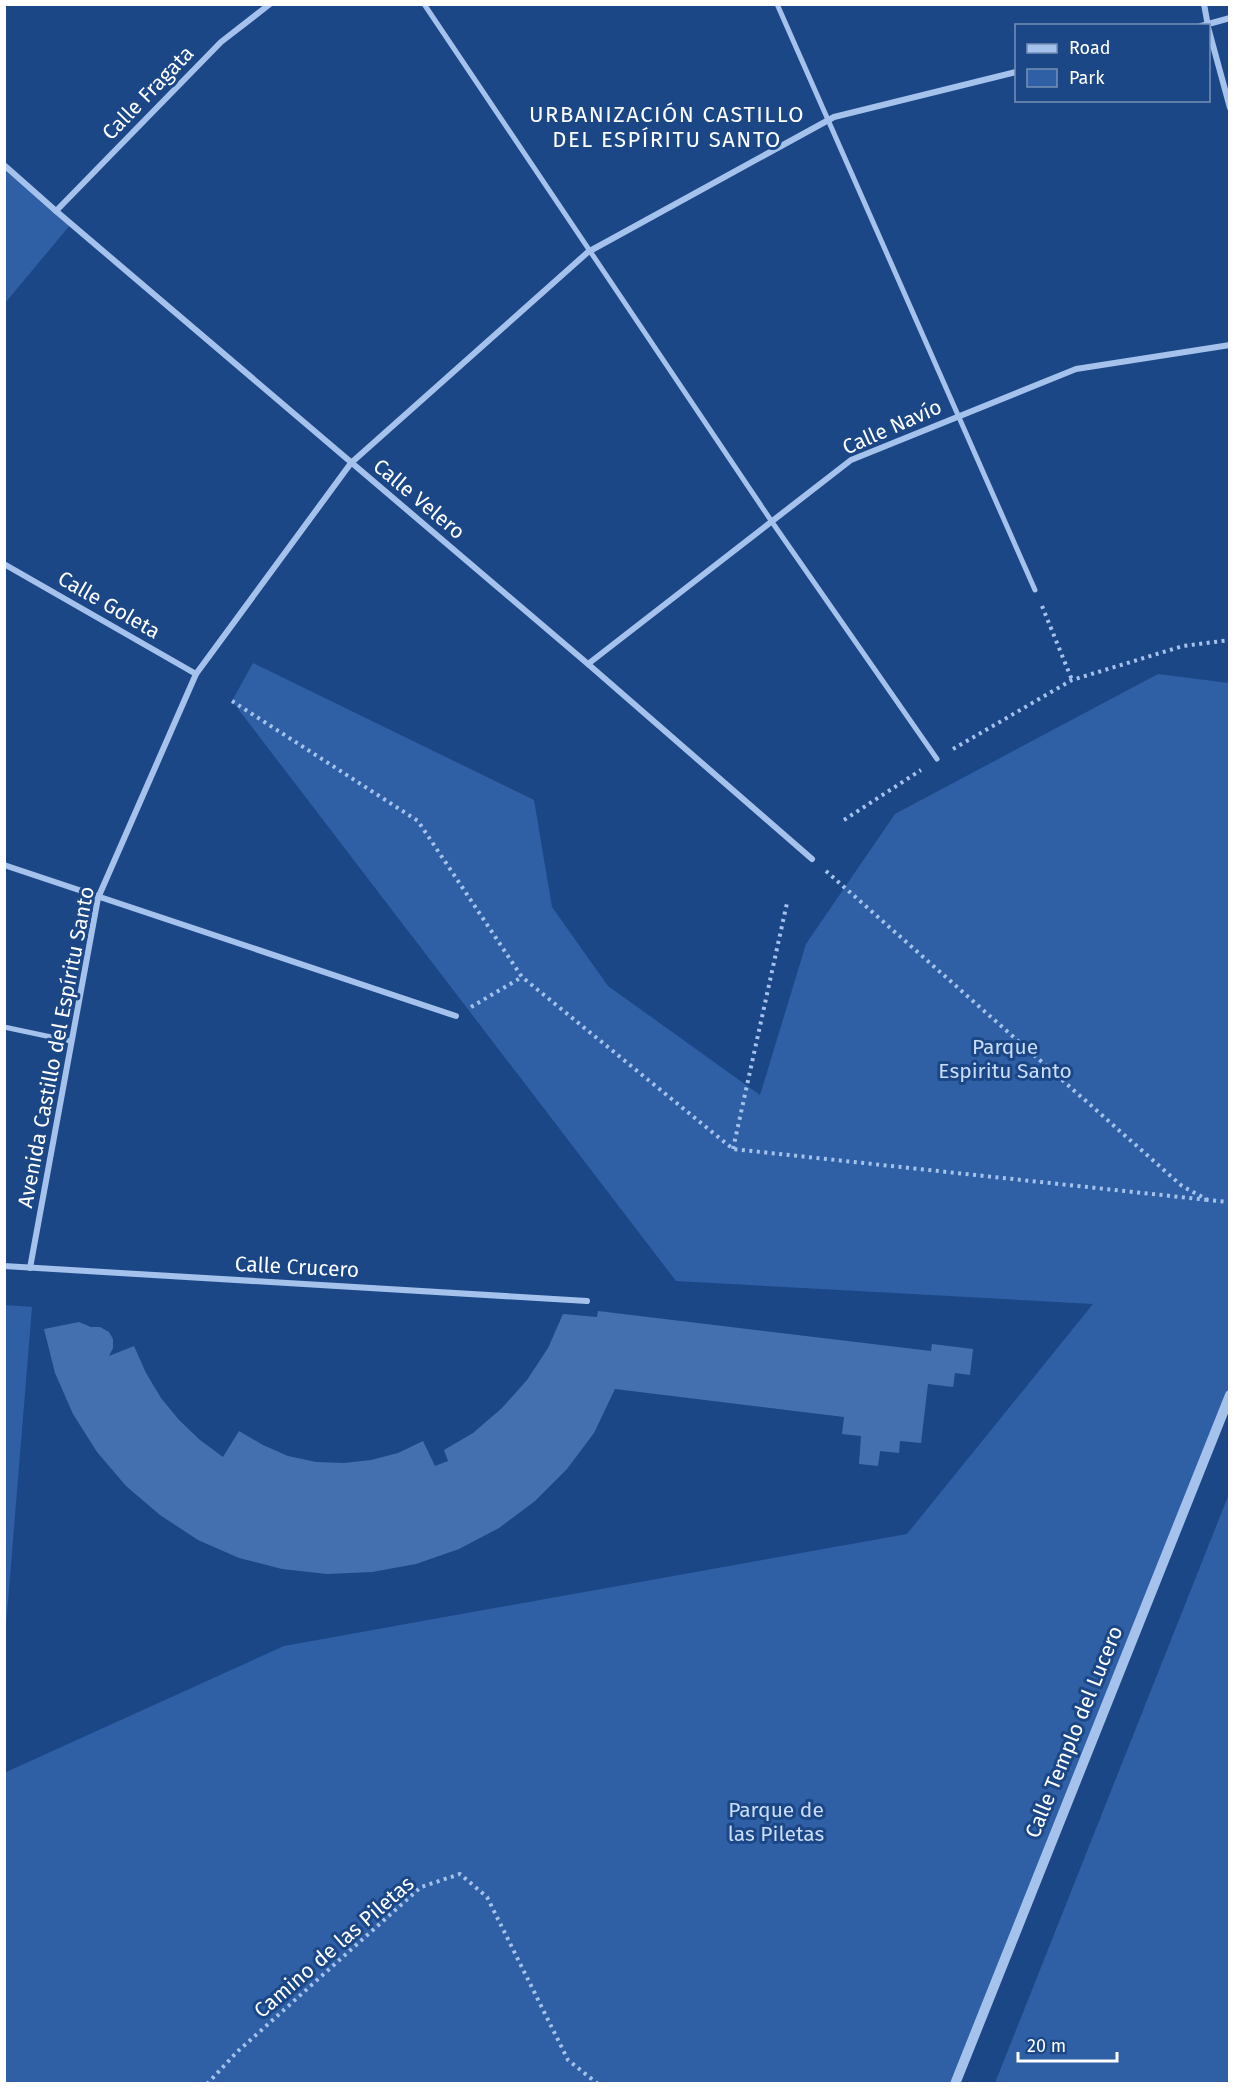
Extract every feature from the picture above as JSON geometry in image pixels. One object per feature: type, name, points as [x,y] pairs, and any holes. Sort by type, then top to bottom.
[{"type":"street","name":"Calle Fragata","points":[[56,211],[221,42],[270,4]]},
{"type":"street","points":[[424,4],[772,522],[937,759]]},
{"type":"street","points":[[777,4],[1035,590]]},
{"type":"street","points":[[1204,4],[1206,24]]},
{"type":"street","points":[[1209,24],[1230,18]]},
{"type":"street","points":[[1210,39],[1230,108]]},
{"type":"street","name":"Avenida Castillo del Espíritu Santo","points":[[30,1268],[98,897],[196,675],[351,463],[590,251],[834,117],[1015,72]]},
{"type":"street","name":"Calle Velero","points":[[4,165],[588,664],[812,859]]},
{"type":"street","name":"Calle Navío","points":[[588,664],[851,460],[1076,369],[1230,345]]},
{"type":"street","name":"Calle Goleta","points":[[4,564],[196,675]]},
{"type":"street","points":[[4,865],[456,1016]]},
{"type":"street","points":[[4,1027],[70,1041]]},
{"type":"street","name":"Calle Crucero","points":[[4,1266],[587,1301]]},
{"type":"street","name":"Calle Templo del Lucero","points":[[955,2084],[1230,1395]]},
{"type":"path","points":[[1035,590],[1072,680]]},
{"type":"path","points":[[844,820],[937,759],[1072,680],[1183,646],[1230,640]]},
{"type":"path","points":[[232,700],[418,821],[522,977],[733,1149],[1230,1202]]},
{"type":"path","points":[[812,859],[1182,1186],[1208,1200]]},
{"type":"path","points":[[733,1149],[787,903]]},
{"type":"path","points":[[456,1016],[522,977]]},
{"type":"path","name":"Camino de las Piletas","points":[[207,2084],[238,2050],[421,1887],[460,1874],[487,1896],[568,2060],[598,2084]]},
{"type":"green space","points":[[5,165],[71,224],[5,303]]},
{"type":"green space","name":"Parque de las Piletas","points":[[253,663],[534,800],[552,907],[608,986],[760,1095],[806,944],[895,814],[1158,674],[1229,683],[1229,1395],[955,2083],[5,2083],[4,1773],[284,1646],[907,1534],[1093,1304],[676,1281],[232,701]]},
{"type":"green space","points":[[4,1305],[32,1307],[5,1638]]},
{"type":"green space","points":[[1229,1494],[1229,2083],[995,2083]]},
{"type":"building","points":[[598,1311],[931,1351],[932,1344],[973,1349],[970,1375],[955,1373],[953,1387],[928,1384],[921,1443],[900,1441],[899,1453],[880,1451],[878,1466],[859,1464],[861,1436],[842,1434],[844,1417],[615,1389],[594,1433],[567,1469],[535,1501],[499,1528],[459,1549],[416,1564],[372,1572],[327,1574],[282,1569],[239,1558],[198,1540],[160,1515],[126,1486],[97,1452],[73,1414],[55,1373],[44,1329],[79,1322],[91,1327],[100,1327],[109,1332],[113,1339],[113,1348],[109,1356],[134,1346],[161,1398],[200,1440],[223,1457],[239,1431],[288,1456],[316,1462],[344,1463],[371,1460],[398,1453],[423,1441],[435,1466],[448,1461],[444,1450],[473,1433],[502,1408],[527,1380],[548,1348],[563,1314],[597,1317]]},
{"type":"district","name":"URBANIZACIÓN CASTILLO DEL ESPÍRITU SANTO","points":[[667,126]]},
{"type":"park label","name":"Parque Espiritu Santo","points":[[1005,1059]]}]
